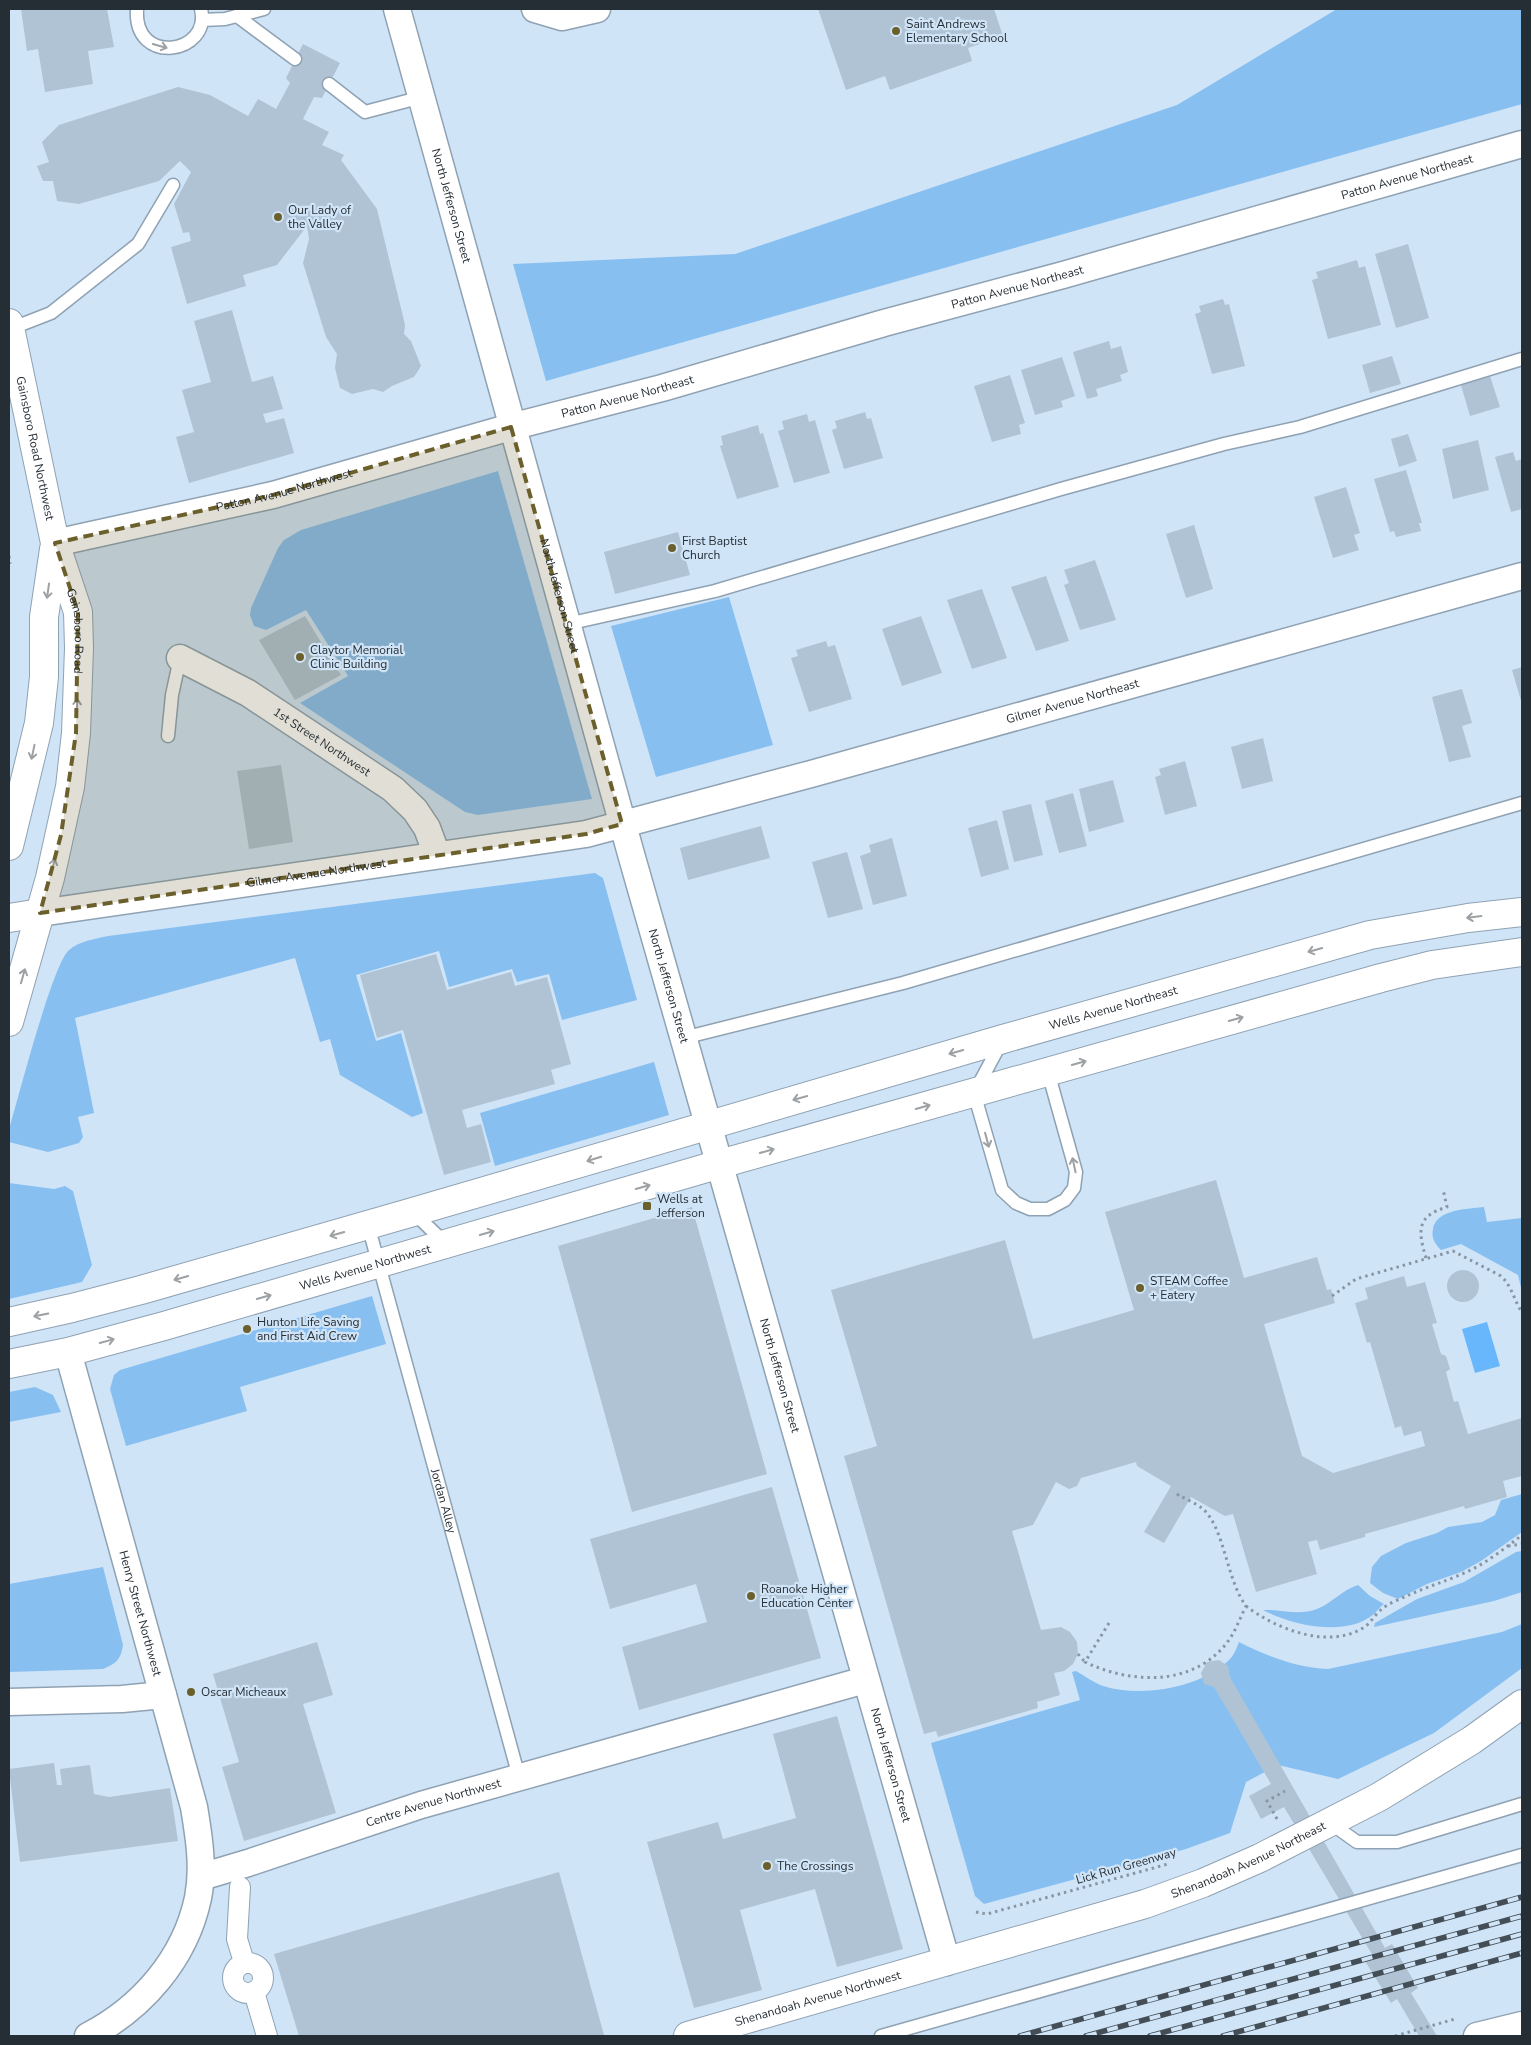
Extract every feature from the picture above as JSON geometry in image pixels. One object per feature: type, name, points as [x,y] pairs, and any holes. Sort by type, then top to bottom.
[{"type":"main road","name":"Gainsboro Road Northwest","points":[[10,326],[13,355],[55,543]]},
{"type":"main road","name":"Gainsboro Road","points":[[9,846],[39,723],[44,677],[44,617],[55,543]]},
{"type":"main road","name":"Gainsboro Road","points":[[9,1022],[61,835],[70,787],[79,685],[78,612],[55,543]]},
{"type":"main road","name":"Wells Avenue Northeast","points":[[708,1124],[1370,935],[1453,920],[1522,912]]},
{"type":"main road","name":"Gilmer Avenue Northwest","points":[[9,918],[40,913]]},
{"type":"main road","points":[[720,1164],[1390,976],[1480,957],[1522,952]]},
{"type":"main road","points":[[9,1322],[100,1301],[413,1212],[708,1124]]},
{"type":"main road","name":"Wells Avenue Northwest","points":[[9,1364],[68,1352],[720,1164]]},
{"type":"main road","name":"Shenandoah Avenue Northeast","points":[[947,1962],[1145,1904],[1203,1883],[1260,1858],[1427,1769],[1522,1704]]},
{"type":"main road","name":"Shenandoah Avenue Northwest","points":[[688,2036],[947,1962]]},
{"type":"street","name":"North Jefferson Street","points":[[397,9],[622,824],[947,1962]]},
{"type":"street","points":[[535,9],[562,17],[597,9]]},
{"type":"street","name":"Patton Avenue Northeast","points":[[511,427],[662,388],[884,323],[1063,275],[1522,144]]},
{"type":"street","name":"Patton Avenue Northwest","points":[[55,543],[273,495],[511,427]]},
{"type":"street","name":"Gilmer Avenue Northeast","points":[[622,824],[821,772],[1522,576]]},
{"type":"street","name":"1st Street Northwest","points":[[180,658],[248,693],[393,788],[415,810],[423,822],[438,855]]},
{"type":"street","name":"Gilmer Avenue Northwest","points":[[40,913],[586,834],[622,824]]},
{"type":"street","name":"Henry Street Northwest","points":[[68,1352],[194,1807],[198,1830],[200,1877]]},
{"type":"street","name":"Centre Avenue Northwest","points":[[200,1877],[421,1805],[865,1680]]},
{"type":"street","points":[[9,1702],[122,1699],[163,1695]]},
{"type":"street","points":[[88,2036],[107,2026],[139,2002],[175,1956],[190,1924],[198,1898],[200,1877]]},
{"type":"street","points":[[240,1888],[237,1939],[244,1962],[233,1973],[234,1982],[244,1992],[254,1992],[267,2036]]},
{"type":"street","points":[[1477,2036],[1522,2025]]},
{"type":"lane","points":[[137,9],[136,21],[140,32],[150,43],[161,48],[173,49],[186,44],[197,34],[202,14],[237,16],[264,9]]},
{"type":"lane","points":[[237,16],[295,60]]},
{"type":"lane","points":[[329,84],[366,112],[422,97]]},
{"type":"lane","points":[[10,326],[51,313],[138,244],[172,185]]},
{"type":"lane","points":[[567,624],[715,591],[1061,489],[1224,444],[1300,427],[1522,359]]},
{"type":"lane","points":[[168,736],[172,695],[180,658]]},
{"type":"lane","points":[[683,1038],[903,983],[1522,803]]},
{"type":"lane","points":[[1003,1039],[974,1093],[1002,1190],[1016,1203],[1030,1209],[1048,1209],[1065,1200],[1074,1188],[1076,1172],[1048,1072]]},
{"type":"lane","points":[[413,1212],[446,1244]]},
{"type":"lane","name":"Jordan Alley","points":[[368,1225],[520,1777]]},
{"type":"lane","points":[[1329,1822],[1357,1842],[1397,1842],[1522,1804]]},
{"type":"lane","points":[[881,2036],[1522,1855]]},
{"type":"path","points":[[9,556],[10,564]]},
{"type":"path","points":[[1426,1258],[1421,1227],[1429,1214],[1447,1207],[1442,1189]]},
{"type":"path","points":[[1332,1296],[1356,1279],[1453,1251],[1501,1276],[1507,1282],[1516,1304],[1522,1312]]},
{"type":"path","points":[[1180,1491],[1178,1495],[1201,1507],[1209,1516],[1231,1579],[1246,1606],[1265,1620],[1288,1630],[1326,1636],[1345,1634],[1366,1626],[1382,1609],[1430,1586],[1463,1574],[1522,1535]]},
{"type":"path","points":[[1507,1546],[1522,1544]]},
{"type":"path","points":[[1078,1654],[1085,1662],[1108,1673],[1152,1679],[1180,1675],[1210,1661],[1230,1638],[1246,1606]]},
{"type":"path","points":[[1085,1662],[1109,1623]]},
{"type":"path","points":[[1269,1824],[1277,1820],[1267,1801],[1285,1790]]},
{"type":"path","name":"Lick Run Greenway","points":[[976,1912],[987,1914],[1175,1862]]},
{"type":"path","points":[[1396,2036],[1458,2019]]},
{"type":"highlighted area","points":[[511,427],[622,824],[586,834],[40,913],[61,835],[76,733],[78,612],[55,543],[273,495]]},
{"type":"shaded area","points":[[1337,9],[1522,9],[1522,104],[546,381],[513,264],[735,254],[1177,105]]},
{"type":"shaded area","points":[[498,471],[592,799],[478,815],[465,812],[300,703],[348,676],[306,610],[266,630],[254,626],[250,615],[251,608],[278,548],[284,540],[301,530]]},
{"type":"shaded area","points":[[729,597],[773,745],[656,777],[611,626]]},
{"type":"shaded area","points":[[595,873],[603,878],[637,1000],[562,1020],[549,974],[517,982],[512,969],[449,987],[439,951],[356,975],[376,1041],[401,1033],[423,1113],[412,1117],[340,1075],[330,1039],[320,1042],[295,958],[75,1018],[94,1113],[78,1117],[83,1137],[79,1143],[48,1152],[9,1142],[9,1129],[45,1006],[62,961],[69,950],[77,944],[108,936]]},
{"type":"shaded area","points":[[654,1062],[669,1115],[495,1166],[480,1113]]},
{"type":"shaded area","points":[[9,1183],[54,1189],[65,1186],[73,1191],[92,1265],[82,1282],[9,1299]]},
{"type":"shaded area","points":[[1484,1207],[1487,1222],[1522,1218],[1522,1292],[1518,1275],[1461,1244],[1441,1250],[1434,1241],[1433,1229],[1435,1222],[1440,1217],[1454,1211]]},
{"type":"shaded area","points":[[372,1296],[386,1344],[240,1387],[247,1411],[126,1446],[110,1389],[114,1375],[120,1370]]},
{"type":"shaded area","points":[[1487,1322],[1500,1366],[1475,1373],[1462,1329]]},
{"type":"shaded area","points":[[35,1387],[53,1395],[61,1412],[9,1422],[9,1392]]},
{"type":"shaded area","points":[[1522,1494],[1522,1532],[1481,1561],[1461,1572],[1427,1584],[1398,1599],[1383,1593],[1370,1583],[1372,1567],[1381,1556],[1406,1543],[1437,1533],[1448,1527],[1482,1522],[1495,1515],[1501,1500]]},
{"type":"shaded area","points":[[1522,1551],[1522,1592],[1494,1601],[1374,1627],[1375,1623],[1417,1599],[1464,1582],[1516,1552]]},
{"type":"shaded area","points":[[103,1567],[123,1645],[117,1660],[103,1669],[9,1672],[9,1584]]},
{"type":"shaded area","points":[[1358,1585],[1370,1596],[1384,1604],[1374,1614],[1349,1626],[1318,1627],[1288,1620],[1263,1610],[1310,1611],[1317,1609]]},
{"type":"shaded area","points":[[1522,1624],[1522,1668],[1434,1733],[1338,1779],[1278,1765],[1246,1782],[1230,1833],[1186,1849],[984,1904],[975,1896],[931,1743],[1080,1700],[1072,1672],[1076,1671],[1103,1686],[1135,1691],[1152,1690],[1170,1688],[1204,1677],[1230,1659],[1239,1642],[1282,1660],[1304,1666],[1328,1669],[1502,1632]]},
{"type":"building","points":[[21,9],[107,9],[114,47],[88,51],[93,84],[45,92],[38,49],[27,51]]},
{"type":"building","points":[[818,9],[994,9],[1003,36],[968,48],[972,61],[890,90],[885,76],[846,90]]},
{"type":"building","name":"Our Lady of the Valley","points":[[303,44],[340,63],[322,98],[314,97],[303,119],[329,132],[322,145],[344,155],[341,160],[377,209],[405,325],[404,334],[411,341],[421,366],[414,377],[383,392],[373,389],[352,394],[340,388],[335,368],[337,354],[326,337],[303,263],[309,239],[307,226],[277,265],[243,275],[246,286],[187,304],[171,247],[191,241],[189,232],[183,233],[174,204],[191,172],[180,161],[159,181],[79,204],[57,201],[53,181],[43,181],[37,166],[49,162],[42,142],[59,125],[178,87],[210,95],[248,116],[258,99],[276,109],[290,83],[286,78]]},
{"type":"building","points":[[1408,244],[1429,318],[1396,328],[1375,254]]},
{"type":"building","points":[[1357,260],[1359,268],[1365,266],[1381,325],[1328,339],[1312,280],[1318,278],[1316,272]]},
{"type":"building","points":[[1223,299],[1225,305],[1229,304],[1245,366],[1212,374],[1195,314],[1201,312],[1199,306]]},
{"type":"building","points":[[232,310],[252,382],[273,376],[283,409],[263,414],[266,423],[284,418],[294,453],[189,483],[176,437],[194,432],[182,390],[211,382],[194,321]]},
{"type":"building","points":[[1109,341],[1111,349],[1121,346],[1128,372],[1120,375],[1122,381],[1096,389],[1098,396],[1087,399],[1073,352]]},
{"type":"building","points":[[1392,356],[1401,384],[1370,393],[1362,365]]},
{"type":"building","points":[[1062,357],[1075,396],[1061,401],[1063,407],[1035,415],[1021,370]]},
{"type":"building","points":[[1489,373],[1500,407],[1470,416],[1460,382]]},
{"type":"building","points":[[1010,375],[1025,423],[1019,425],[1021,434],[992,442],[974,386]]},
{"type":"building","points":[[865,412],[867,419],[871,418],[883,458],[844,469],[832,430],[837,428],[835,421]]},
{"type":"building","points":[[807,414],[809,422],[815,420],[830,473],[794,483],[778,431],[784,429],[782,421]]},
{"type":"building","points":[[758,425],[760,434],[763,433],[779,487],[737,499],[720,446],[723,445],[721,436]]},
{"type":"building","points":[[1408,434],[1417,461],[1399,467],[1391,439]]},
{"type":"building","points":[[1478,440],[1489,490],[1453,499],[1442,449]]},
{"type":"building","points":[[1513,452],[1516,461],[1522,459],[1522,509],[1511,512],[1495,457]]},
{"type":"building","points":[[1406,470],[1422,523],[1419,523],[1421,531],[1396,537],[1394,531],[1390,532],[1374,479]]},
{"type":"building","points":[[1346,487],[1360,533],[1354,535],[1359,550],[1333,558],[1314,497]]},
{"type":"building","points":[[1194,525],[1213,589],[1186,598],[1166,534]]},
{"type":"building","points":[[678,532],[690,575],[615,594],[604,552]]},
{"type":"building","points":[[1095,560],[1116,620],[1080,630],[1064,585],[1069,583],[1064,570]]},
{"type":"building","points":[[1046,576],[1069,641],[1036,651],[1011,587]]},
{"type":"building","points":[[982,589],[1007,658],[972,669],[947,600]]},
{"type":"building","name":"Claytor Memorial Clinic Building","points":[[305,616],[341,675],[295,700],[259,640]]},
{"type":"building","points":[[921,616],[942,673],[902,686],[882,629]]},
{"type":"building","points":[[826,641],[828,647],[835,645],[852,699],[809,712],[791,658],[798,656],[796,650]]},
{"type":"building","points":[[1522,667],[1522,704],[1512,670]]},
{"type":"building","points":[[1462,689],[1472,723],[1462,726],[1471,757],[1449,762],[1432,697]]},
{"type":"building","points":[[1263,738],[1273,781],[1242,789],[1231,747]]},
{"type":"building","points":[[1185,761],[1197,806],[1165,815],[1155,777],[1161,775],[1159,769]]},
{"type":"building","points":[[281,765],[293,842],[249,849],[237,771]]},
{"type":"building","points":[[1113,780],[1124,822],[1089,832],[1079,789]]},
{"type":"building","points":[[1073,793],[1087,846],[1059,853],[1045,801]]},
{"type":"building","points":[[1031,804],[1043,855],[1014,862],[1002,811]]},
{"type":"building","points":[[997,820],[1009,869],[981,877],[968,828]]},
{"type":"building","points":[[761,826],[770,858],[688,880],[680,848]]},
{"type":"building","points":[[892,838],[907,896],[873,905],[860,856],[871,852],[869,845]]},
{"type":"building","points":[[847,852],[863,909],[828,918],[812,862]]},
{"type":"building","points":[[436,954],[447,990],[511,972],[515,986],[547,977],[571,1064],[551,1070],[555,1084],[462,1110],[467,1128],[481,1124],[491,1162],[444,1175],[403,1030],[377,1038],[360,975]]},
{"type":"building","points":[[1216,1180],[1244,1278],[1317,1257],[1327,1290],[1331,1289],[1335,1303],[1264,1324],[1302,1456],[1333,1473],[1425,1446],[1421,1431],[1404,1436],[1401,1426],[1395,1428],[1370,1342],[1367,1343],[1355,1303],[1368,1299],[1365,1288],[1404,1276],[1407,1287],[1425,1282],[1437,1323],[1432,1324],[1441,1354],[1446,1356],[1450,1369],[1446,1372],[1454,1402],[1458,1401],[1468,1434],[1522,1418],[1522,1476],[1503,1481],[1507,1497],[1465,1509],[1464,1506],[1365,1534],[1365,1537],[1320,1550],[1317,1540],[1308,1542],[1317,1574],[1256,1592],[1233,1514],[1225,1516],[1191,1497],[1164,1543],[1144,1532],[1171,1486],[1137,1466],[1136,1462],[1081,1478],[1077,1486],[1069,1489],[1056,1482],[1033,1525],[1012,1531],[1041,1630],[1061,1627],[1070,1632],[1077,1642],[1078,1654],[1073,1664],[1064,1671],[1054,1673],[1060,1695],[1037,1702],[1038,1708],[938,1737],[936,1731],[924,1734],[844,1456],[877,1446],[831,1290],[1005,1240],[1033,1339],[1072,1328],[1134,1310],[1105,1212]]},
{"type":"building","points":[[692,1207],[767,1474],[632,1512],[558,1246]]},
{"type":"building","points":[[1463,1270],[1469,1271],[1474,1275],[1478,1280],[1478,1292],[1474,1297],[1469,1301],[1463,1302],[1457,1301],[1452,1297],[1448,1292],[1447,1286],[1448,1280],[1452,1275],[1457,1271]]},
{"type":"building","name":"Roanoke Higher Education Center","points":[[772,1487],[821,1658],[639,1710],[622,1647],[707,1622],[696,1584],[610,1609],[590,1539]]},
{"type":"building","points":[[317,1642],[333,1695],[303,1704],[336,1813],[244,1841],[222,1767],[239,1762],[213,1674]]},
{"type":"building","points":[[1219,1660],[1228,1666],[1230,1677],[1385,1948],[1392,1944],[1418,1988],[1411,1993],[1437,2036],[1419,2036],[1397,1999],[1391,2003],[1365,1961],[1373,1956],[1284,1807],[1261,1819],[1249,1796],[1271,1784],[1214,1687],[1204,1684],[1201,1673],[1207,1662]]},
{"type":"building","name":"The Crossings","points":[[837,1716],[903,1949],[837,1967],[815,1889],[740,1910],[762,1990],[694,2008],[647,1842],[718,1822],[723,1839],[796,1818],[773,1734]]},
{"type":"building","points":[[54,1763],[57,1785],[62,1785],[60,1769],[90,1765],[94,1794],[109,1797],[170,1788],[178,1841],[20,1862],[9,1769]]},
{"type":"building","points":[[559,1872],[604,2035],[299,2036],[274,1954]]},
{"type":"railway","points":[[1020,2036],[1522,1897]]},
{"type":"railway","points":[[1086,2036],[1522,1916]]},
{"type":"railway","points":[[1150,2036],[1522,1934]]},
{"type":"railway","points":[[1223,2036],[1522,1953]]},
{"type":"place","name":"Saint Andrews Elementary School","points":[[896,31]]},
{"type":"place","name":"Our Lady of the Valley","points":[[278,217]]},
{"type":"place","name":"First Baptist Church","points":[[672,548]]},
{"type":"place","name":"Claytor Memorial Clinic Building","points":[[300,657]]},
{"type":"place","name":"Wells at Jefferson","points":[[647,1206]]},
{"type":"place","name":"STEAM Coffee + Eatery","points":[[1140,1288]]},
{"type":"place","name":"Hunton Life Saving and First Aid Crew","points":[[247,1329]]},
{"type":"place","name":"Roanoke Higher Education Center","points":[[751,1596]]},
{"type":"place","name":"Oscar Micheaux","points":[[191,1692]]},
{"type":"place","name":"The Crossings","points":[[767,1866]]}]
